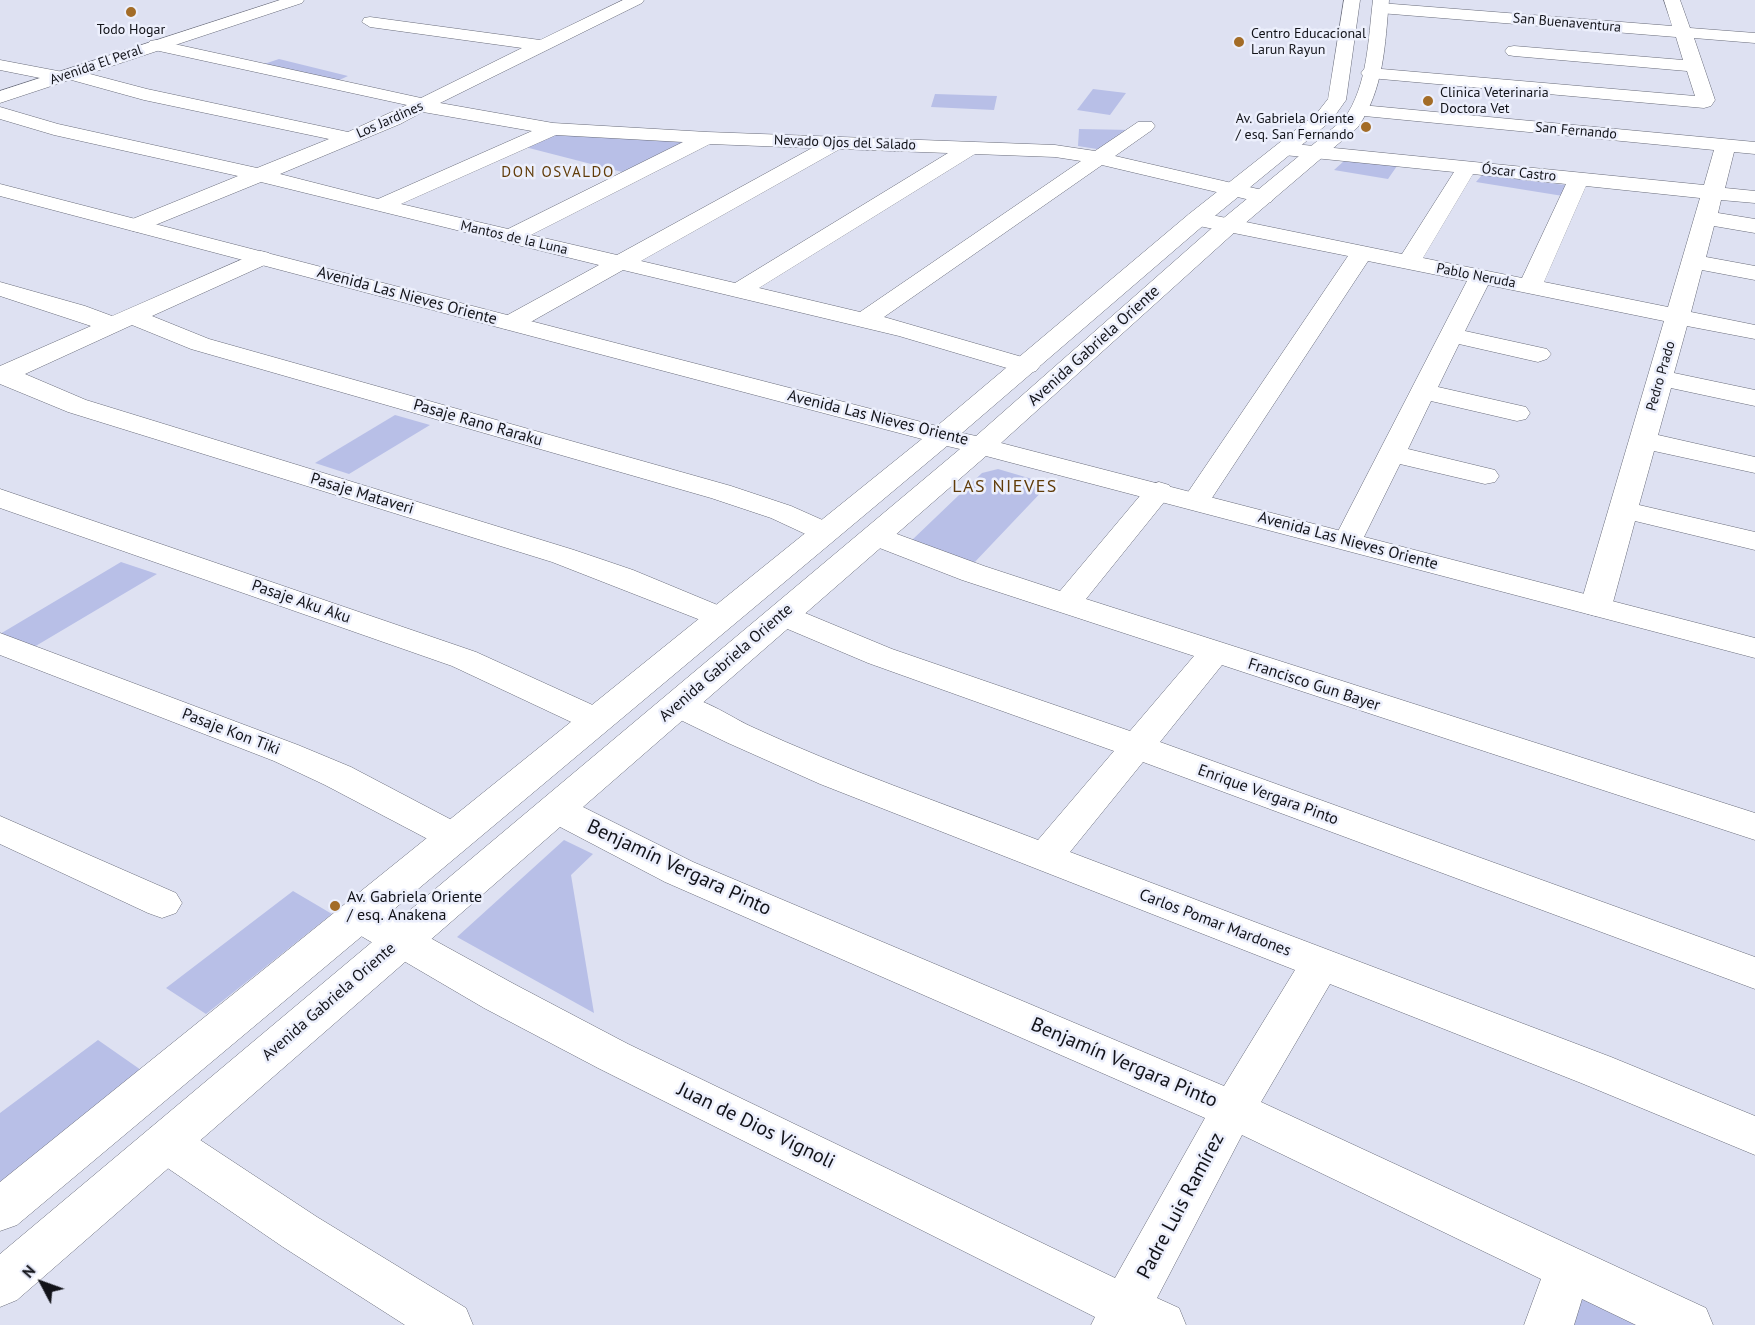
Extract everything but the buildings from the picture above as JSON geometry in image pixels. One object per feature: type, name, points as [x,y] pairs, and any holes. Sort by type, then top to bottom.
[{"type":"street","name":"Avenida El Peral","points":[[0,97],[296,0]]},
{"type":"street","name":"Los Jardines","points":[[138,225],[423,106],[541,45],[636,0]]},
{"type":"street","name":"Avenida Gabriela Oriente","points":[[0,1210],[1027,366],[1197,219],[1324,117],[1337,100],[1352,0]]},
{"type":"street","points":[[1509,0],[1517,86]]},
{"type":"street","points":[[1370,73],[1704,102],[1706,100],[1672,0]]},
{"type":"street","points":[[1361,111],[1370,73],[1380,4]]},
{"type":"street","name":"San Buenaventura","points":[[1380,4],[1511,18],[1755,38]]},
{"type":"street","points":[[370,22],[541,45]]},
{"type":"street","name":"Nevado Ojos del Salado","points":[[156,45],[235,64],[410,100],[423,106],[553,129],[707,138],[1055,151],[1100,158],[1263,197]]},
{"type":"street","points":[[1514,51],[1695,66]]},
{"type":"street","points":[[0,65],[66,75],[350,138]]},
{"type":"street","name":"Avenida Gabriela Oriente","points":[[0,1284],[982,444],[1361,111]]},
{"type":"street","name":"San Fernando","points":[[1361,111],[1755,148]]},
{"type":"street","name":"Mantos de la Luna","points":[[0,113],[54,129],[864,320],[944,340],[1027,366]]},
{"type":"street","points":[[864,320],[1145,126]]},
{"type":"street","points":[[380,206],[553,129]]},
{"type":"street","points":[[510,237],[707,138]]},
{"type":"street","points":[[511,323],[835,143]]},
{"type":"street","name":"Pedro Prado","points":[[1596,606],[1726,145]]},
{"type":"street","points":[[738,291],[972,147]]},
{"type":"street","name":"Óscar Castro","points":[[1284,149],[1755,197]]},
{"type":"street","points":[[1408,263],[1467,168]]},
{"type":"street","points":[[1530,287],[1579,179]]},
{"type":"street","name":"Avenida Las Nieves Oriente","points":[[0,190],[982,444],[1755,648]]},
{"type":"street","points":[[1705,218],[1755,226]]},
{"type":"street","name":"Pablo Neruda","points":[[1197,219],[1755,332]]},
{"type":"street","points":[[1196,501],[1362,253]]},
{"type":"street","points":[[2,375],[261,258]]},
{"type":"street","points":[[1693,261],[1755,273]]},
{"type":"street","points":[[1348,541],[1480,277]]},
{"type":"street","name":"Pasaje Rano Raraku","points":[[0,289],[68,309],[121,321],[721,492],[781,512],[825,532]]},
{"type":"street","points":[[1451,335],[1538,354]]},
{"type":"street","name":"Pasaje Mataveri","points":[[2,375],[76,406],[563,556],[622,577],[721,618]]},
{"type":"street","points":[[1660,378],[1755,398]]},
{"type":"street","points":[[1422,391],[1517,412]]},
{"type":"street","points":[[1643,440],[1755,465]]},
{"type":"street","points":[[1392,454],[1485,476]]},
{"type":"street","points":[[1066,604],[1159,491]]},
{"type":"street","name":"Pasaje Aku Aku","points":[[0,498],[464,659],[596,720]]},
{"type":"street","points":[[1623,510],[1755,541]]},
{"type":"street","name":"Francisco Gun Bayer","points":[[875,536],[973,573],[1066,604],[1755,827]]},
{"type":"street","name":"Enrique Vergara Pinto","points":[[782,615],[880,656],[1755,973]]},
{"type":"street","name":"Pasaje Kon Tiki","points":[[0,643],[286,753],[338,776],[454,837]]},
{"type":"street","points":[[1045,857],[1215,652]]},
{"type":"street","name":"Carlos Pomar Mardones","points":[[678,705],[823,771],[1596,1070],[1755,1136]]},
{"type":"street","name":"Benjamín Vergara Pinto","points":[[556,809],[679,872],[1233,1110],[1688,1325]]},
{"type":"street","points":[[0,829],[162,903]]},
{"type":"street","name":"Juan de Dios Vignoli","points":[[358,916],[499,996],[613,1056],[1134,1319]]},
{"type":"street","name":"Padre Luis Ramírez","points":[[1134,1319],[1233,1110],[1321,963]]},
{"type":"street","points":[[166,1142],[300,1232],[448,1325]]},
{"type":"street","points":[[1549,1325],[1568,1270]]},
{"type":"shaded area","points":[[279,59],[348,76],[335,82],[258,66]]},
{"type":"shaded area","points":[[1093,89],[1126,93],[1110,115],[1077,110]]},
{"type":"shaded area","points":[[935,94],[997,96],[994,110],[931,107]]},
{"type":"shaded area","points":[[1079,129],[1132,130],[1103,150],[1078,146]]},
{"type":"shaded area","points":[[553,134],[688,142],[626,173],[525,147]]},
{"type":"shaded area","points":[[1344,161],[1397,166],[1388,179],[1334,170]]},
{"type":"shaded area","points":[[1482,175],[1565,185],[1563,196],[1476,182]]},
{"type":"shaded area","points":[[395,415],[430,425],[349,474],[315,463]]},
{"type":"shaded area","points":[[998,469],[1049,484],[972,565],[911,541],[982,473]]},
{"type":"shaded area","points":[[121,562],[157,574],[34,647],[0,634]]},
{"type":"shaded area","points":[[564,840],[593,854],[571,875],[594,1013],[457,937]]},
{"type":"shaded area","points":[[293,891],[332,914],[206,1014],[166,988]]},
{"type":"shaded area","points":[[98,1040],[141,1070],[0,1183],[0,1113]]},
{"type":"shaded area","points":[[1561,1289],[1642,1325],[1549,1325]]},
{"type":"place","name":"Todo Hogar","points":[[131,12]]},
{"type":"place","name":"Centro Educacional Larun Rayun","points":[[1239,42]]},
{"type":"place","name":"Clinica Veterinaria Doctora Vet","points":[[1428,101]]},
{"type":"place","name":"Av. Gabriela Oriente / esq. San Fernando","points":[[1366,127]]},
{"type":"place","name":"Av. Gabriela Oriente / esq. Anakena","points":[[335,906]]},
{"type":"district","name":"DON OSVALDO","points":[[558,173]]},
{"type":"district","name":"LAS NIEVES","points":[[1005,487]]}]
